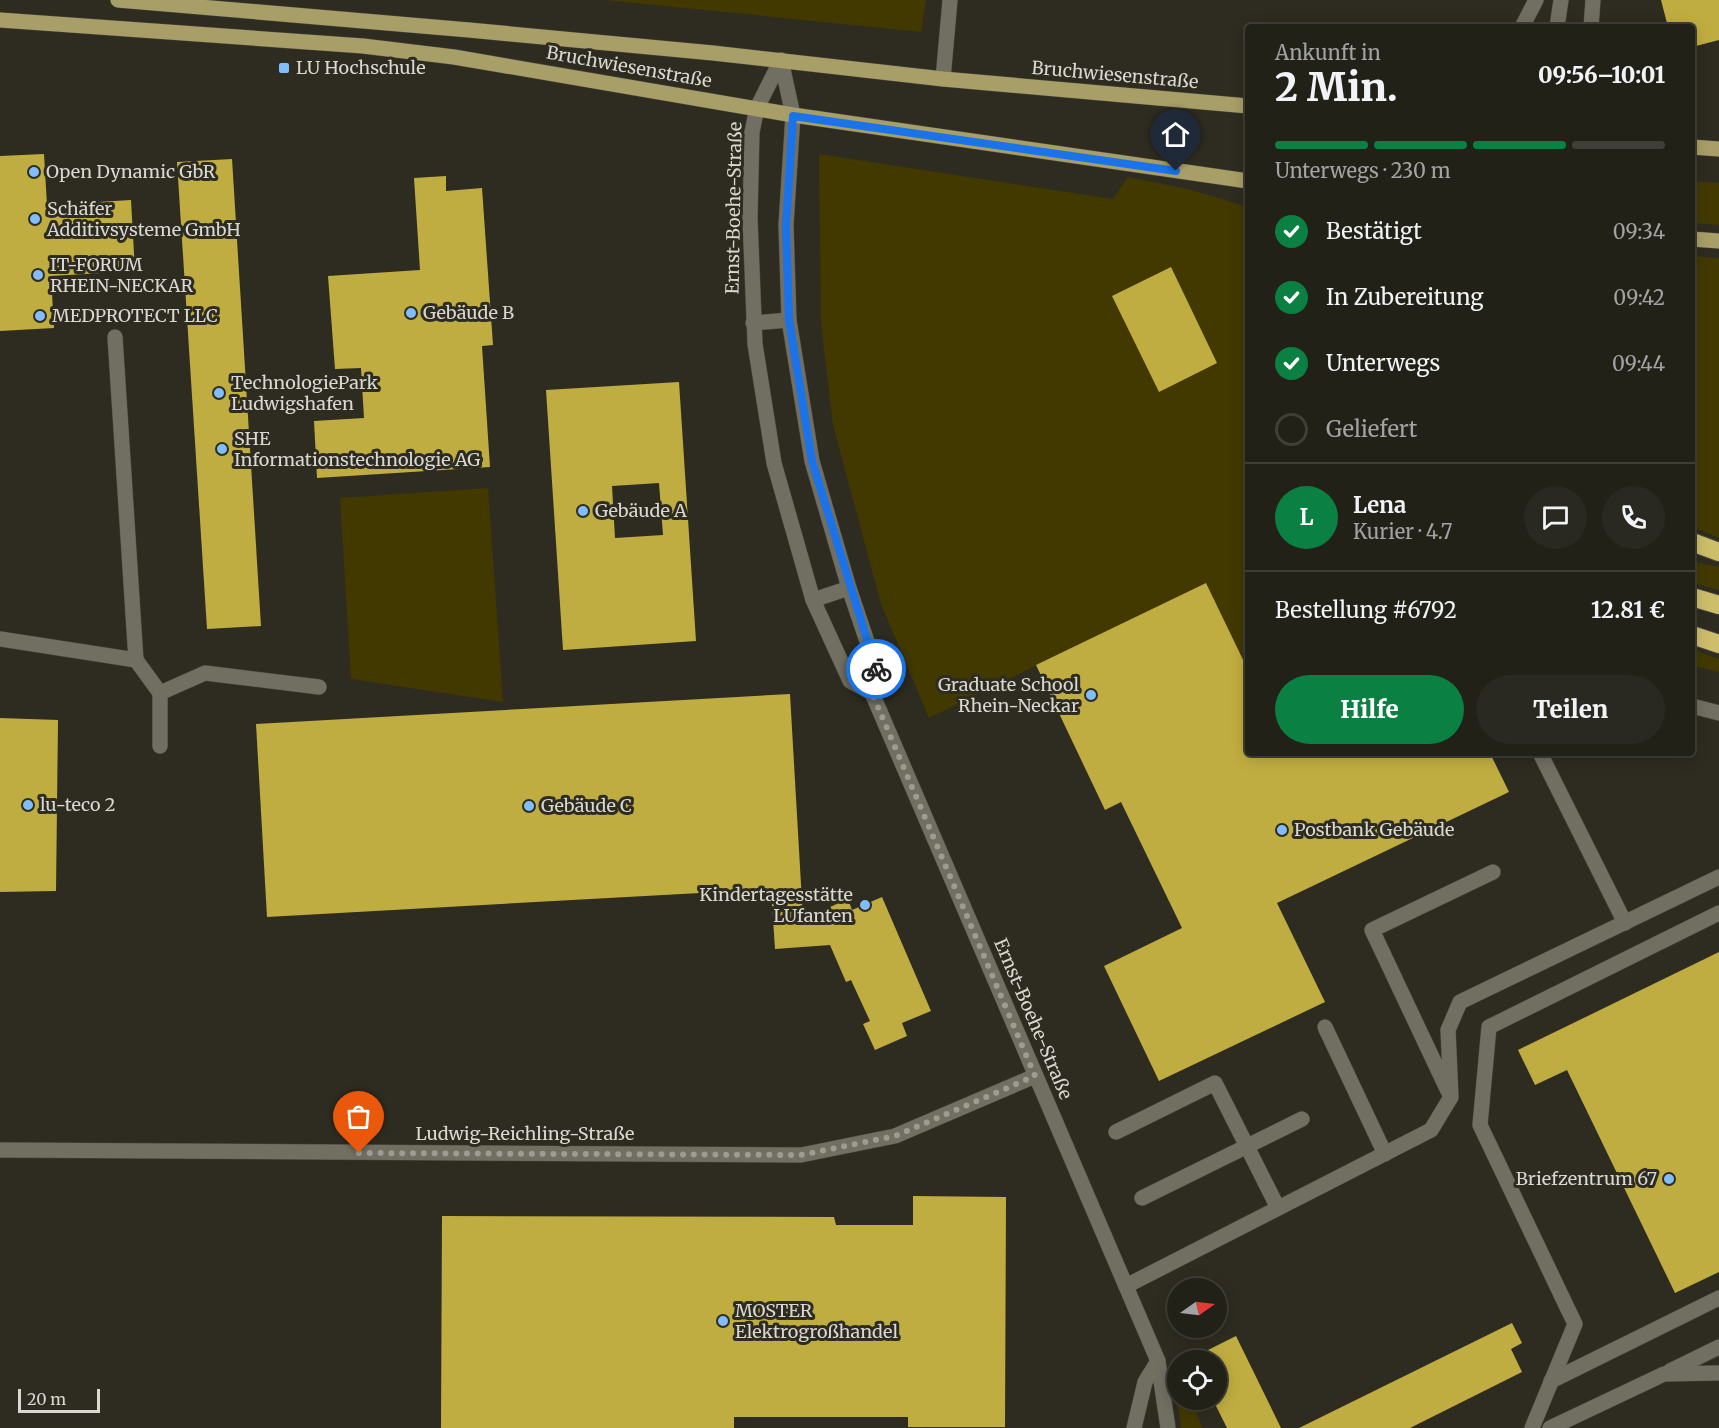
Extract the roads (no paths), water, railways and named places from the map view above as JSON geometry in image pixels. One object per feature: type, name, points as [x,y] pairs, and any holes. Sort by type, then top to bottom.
[{"type":"highway","points":[[1695,543],[1719,552]]},
{"type":"highway","points":[[1695,598],[1719,605]]},
{"type":"highway","points":[[1695,636],[1719,644]]},
{"type":"main road","name":"Bruchwiesenstraße","points":[[118,0],[781,60],[943,79],[1245,106]]},
{"type":"main road","name":"Bruchwiesenstraße","points":[[0,20],[363,46],[454,57],[793,116],[1245,181]]},
{"type":"main road","points":[[1695,147],[1719,149]]},
{"type":"main road","points":[[1695,238],[1719,241]]},
{"type":"street","points":[[943,79],[950,0]]},
{"type":"street","points":[[1524,24],[1536,0]]},
{"type":"street","points":[[1557,24],[1561,0]]},
{"type":"street","name":"Ernst-Boehe-Straße","points":[[781,60],[757,108],[752,132],[750,218],[753,323],[774,463],[813,600],[850,681],[872,693]]},
{"type":"street","name":"Ernst-Boehe-Straße","points":[[781,60],[793,116],[786,225],[789,320],[812,461],[849,588],[876,668],[872,693],[1158,1361],[1168,1428]]},
{"type":"street","points":[[753,323],[789,320]]},
{"type":"street","points":[[115,337],[136,660],[160,693],[160,746]]},
{"type":"street","points":[[813,600],[849,588]]},
{"type":"street","points":[[0,639],[136,660]]},
{"type":"street","points":[[160,693],[205,673],[319,687]]},
{"type":"street","points":[[1695,707],[1719,713]]},
{"type":"street","points":[[1542,756],[1625,923]]},
{"type":"street","points":[[1450,1096],[1372,930],[1492,872]]},
{"type":"street","points":[[1126,1286],[1431,1130],[1450,1096],[1448,1030],[1460,1002],[1719,877]]},
{"type":"street","points":[[1532,1428],[1575,1324],[1480,1125],[1489,1027],[1719,913]]},
{"type":"street","points":[[1325,1027],[1385,1154]]},
{"type":"street","name":"Ludwig-Reichling-Straße","points":[[0,1150],[801,1155],[895,1136],[1035,1076]]},
{"type":"street","points":[[1116,1132],[1215,1083],[1278,1209]]},
{"type":"street","points":[[1142,1198],[1302,1119]]},
{"type":"street","points":[[1551,1381],[1719,1298]]},
{"type":"street","points":[[1550,1428],[1719,1347]]},
{"type":"street","points":[[1134,1428],[1145,1382],[1158,1361]]},
{"type":"street","points":[[1664,1374],[1719,1372]]},
{"type":"place","name":"LU Hochschule","points":[[284,68]]},
{"type":"place","name":"Open Dynamic GbR","points":[[34,172]]},
{"type":"place","name":"Schäfer Additivsysteme GmbH","points":[[35,219]]},
{"type":"place","name":"IT-FORUM RHEIN-NECKAR","points":[[38,275]]},
{"type":"place","name":"Gebäude B","points":[[411,313]]},
{"type":"place","name":"MEDPROTECT LLC","points":[[40,316]]},
{"type":"place","name":"TechnologiePark Ludwigshafen","points":[[219,393]]},
{"type":"place","name":"SHE Informationstechnologie AG","points":[[222,449]]},
{"type":"place","name":"Gebäude A","points":[[583,511]]},
{"type":"place","name":"Graduate School Rhein-Neckar","points":[[1091,695]]},
{"type":"place","name":"lu-teco 2","points":[[28,805]]},
{"type":"place","name":"Gebäude C","points":[[529,806]]},
{"type":"place","name":"Postbank Gebäude","points":[[1282,830]]},
{"type":"place","name":"Kindertagesstätte LUfanten","points":[[865,905]]},
{"type":"place","name":"Briefzentrum 67","points":[[1669,1179]]},
{"type":"place","name":"MOSTER Elektrogroßhandel","points":[[723,1321]]}]
